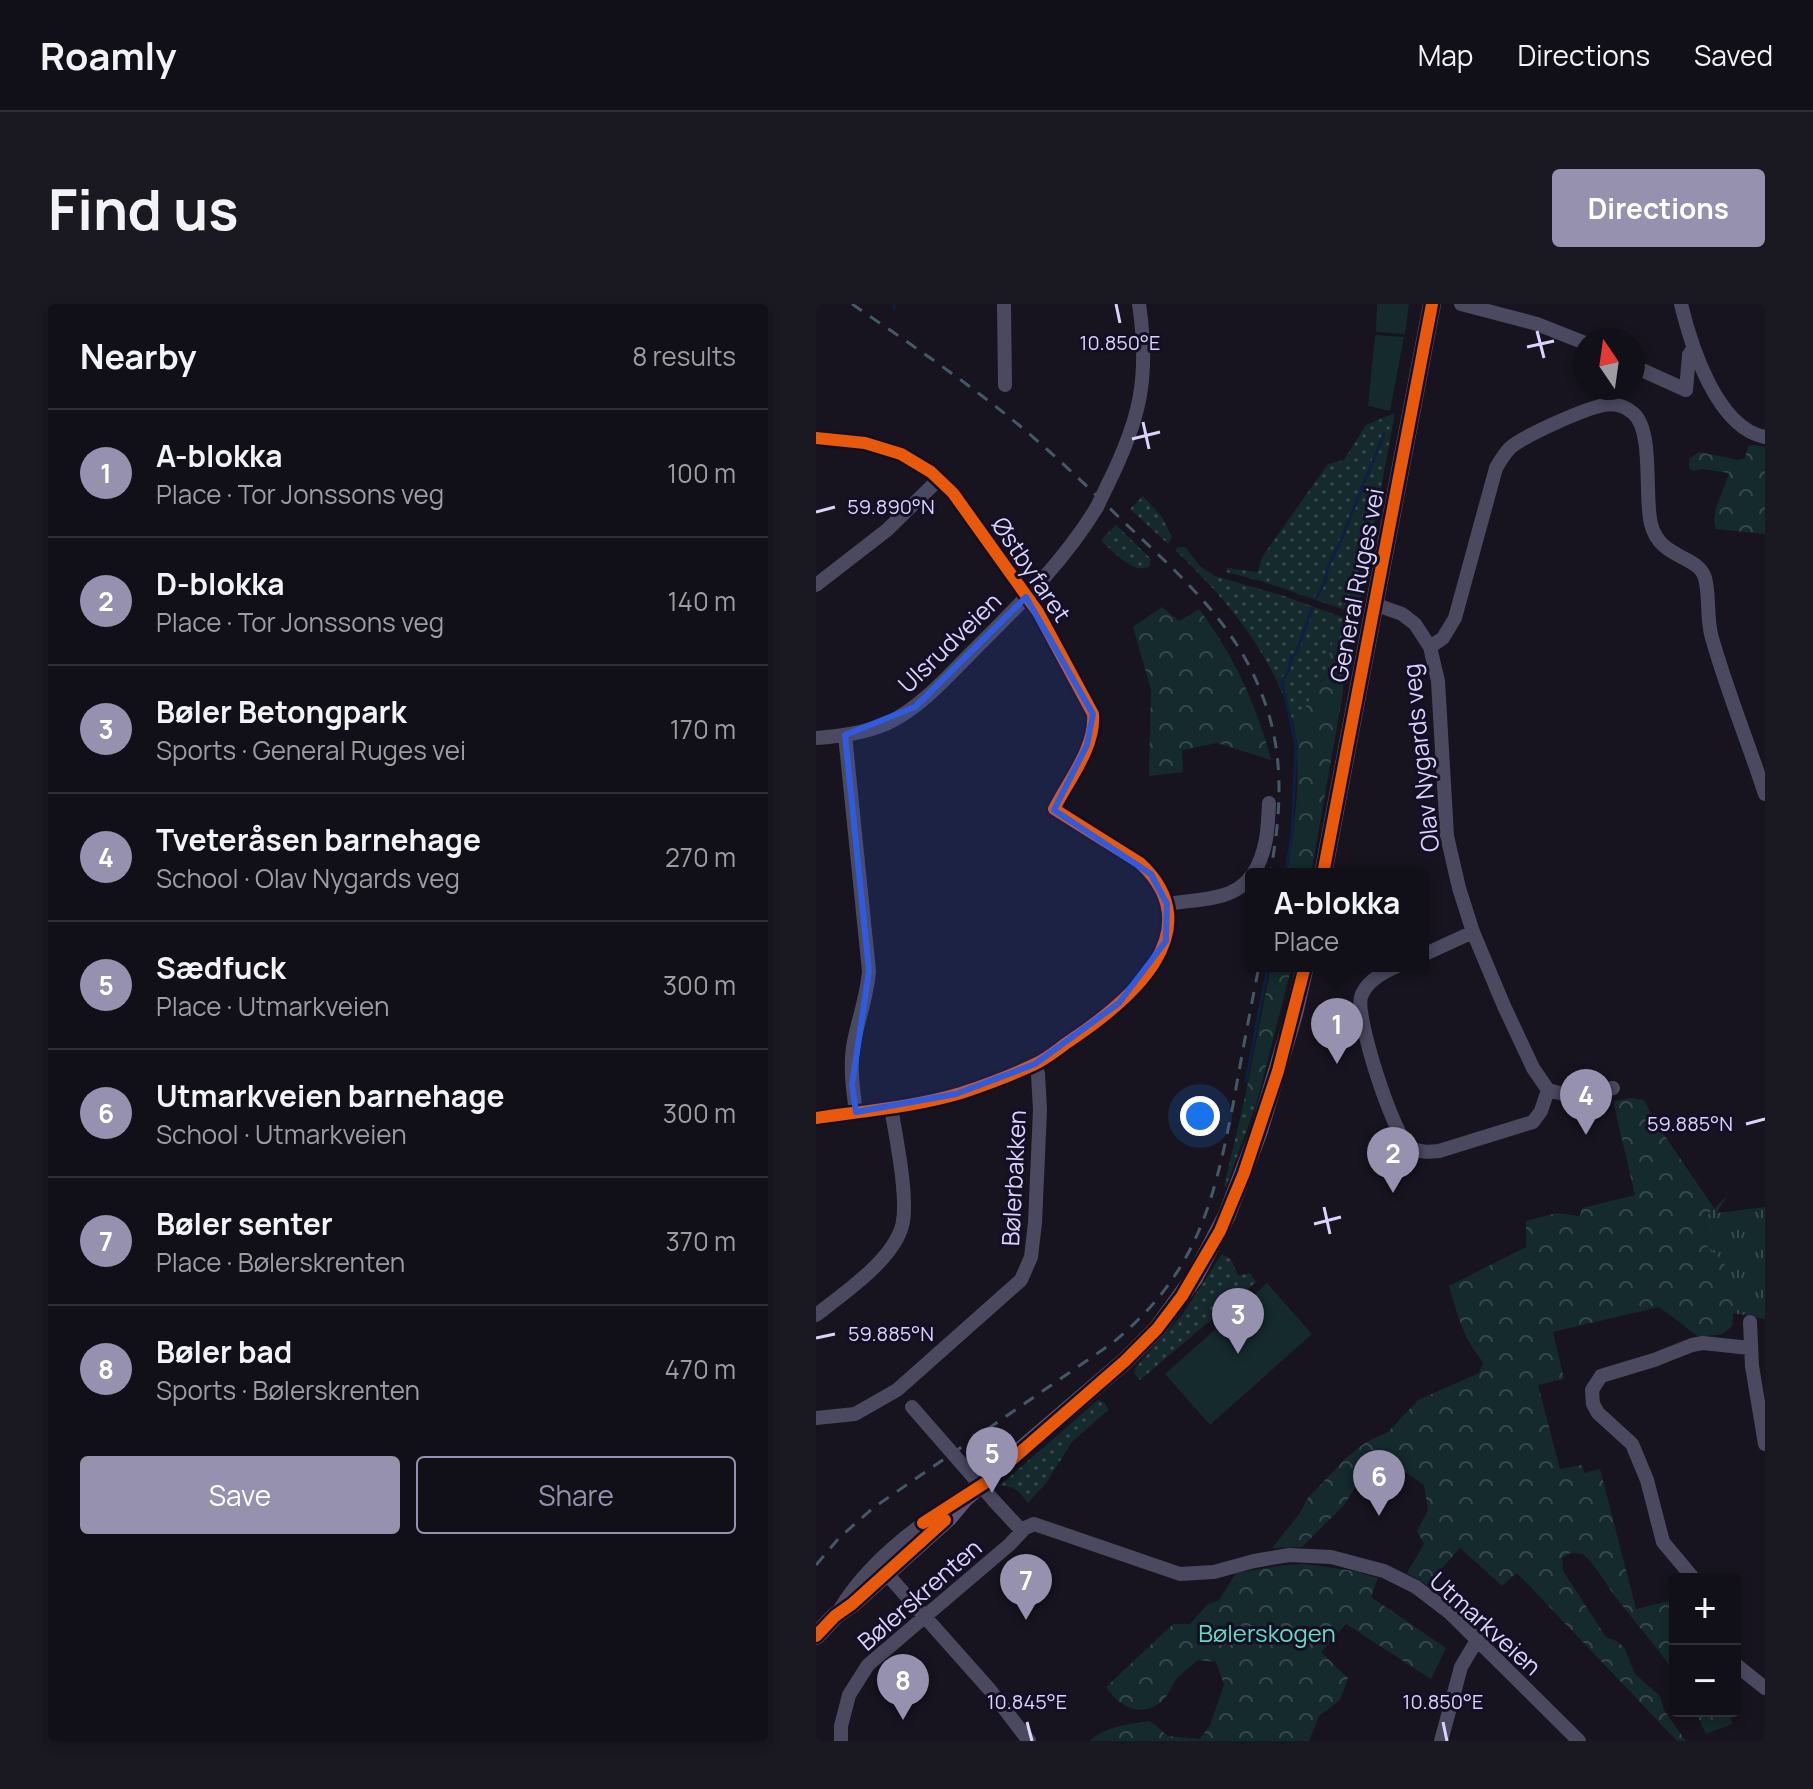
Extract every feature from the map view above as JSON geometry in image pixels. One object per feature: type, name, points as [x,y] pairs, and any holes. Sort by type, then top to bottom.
[{"type":"main road","name":"General Ruges vei","points":[[1324,868],[1432,304]]},
{"type":"main road","points":[[816,1636],[882,1568],[949,1517],[964,1499],[1125,1361],[1157,1329],[1188,1287],[1220,1231],[1244,1173],[1278,1071],[1303,972]]},
{"type":"street","points":[[1004,304],[1005,385]]},
{"type":"street","name":"Ulsrudveien","points":[[816,738],[878,727],[915,707],[1026,597],[1071,547],[1107,486],[1128,441],[1141,398],[1145,342],[1139,304]]},
{"type":"street","points":[[1461,304],[1537,324],[1573,338]]},
{"type":"street","points":[[1681,304],[1693,349],[1720,400],[1737,422],[1752,434],[1765,437]]},
{"type":"street","points":[[1645,371],[1686,390],[1689,355],[1693,349]]},
{"type":"street","points":[[1430,647],[1443,638],[1455,618],[1496,468],[1503,455],[1521,440],[1603,405],[1624,407],[1640,422],[1644,433],[1648,505],[1653,529],[1671,553],[1700,568],[1706,582],[1712,637],[1765,794]]},
{"type":"street","name":"Østbyfaret","points":[[816,438],[885,448],[912,460],[939,479],[967,511],[1051,633],[1093,714],[1087,745],[1054,809],[1140,863],[1159,884],[1167,904]]},
{"type":"street","points":[[816,585],[887,530],[939,479]]},
{"type":"street","name":"Olav Nygards veg","points":[[1374,604],[1402,614],[1415,624],[1430,647],[1438,681],[1447,836],[1459,888],[1473,932],[1524,1050],[1548,1090]]},
{"type":"street","points":[[845,735],[869,971],[851,1065],[856,1112]]},
{"type":"street","points":[[1256,868],[1268,834],[1269,803]]},
{"type":"street","points":[[816,1118],[891,1108],[956,1094],[1035,1064],[1103,1017],[1134,980],[1157,959],[1166,941],[1169,924],[1167,904],[1232,892],[1245,883]]},
{"type":"street","points":[[1429,952],[1473,932]]},
{"type":"street","points":[[1388,972],[1367,986],[1359,1010],[1362,1029],[1392,1116],[1409,1146],[1427,1152],[1439,1151],[1520,1127],[1537,1118],[1548,1090],[1571,1096],[1613,1088]]},
{"type":"street","name":"Bølerbakken","points":[[816,1418],[855,1414],[897,1390],[1021,1280],[1028,1268],[1035,1223],[1039,1140],[1038,1074],[1035,1064]]},
{"type":"street","points":[[816,1315],[884,1257],[901,1228],[903,1209],[891,1108]]},
{"type":"street","points":[[1750,1322],[1750,1348],[1765,1444]]},
{"type":"street","points":[[1689,1573],[1663,1542],[1640,1459],[1632,1444],[1598,1413],[1591,1398],[1592,1390],[1595,1382],[1608,1372],[1654,1360],[1692,1345],[1703,1343],[1750,1348]]},
{"type":"street","points":[[897,1390],[1022,1531]]},
{"type":"street","name":"Utmarkveien","points":[[1022,1531],[1031,1525],[1039,1525],[1185,1575],[1214,1572],[1289,1555],[1350,1561],[1384,1571],[1416,1587],[1450,1613],[1579,1741]]},
{"type":"street","name":"Bølerskrenten","points":[[841,1741],[846,1704],[857,1679],[876,1657],[1022,1531]]},
{"type":"street","points":[[882,1568],[990,1690],[1029,1741]]},
{"type":"street","points":[[1441,1741],[1461,1667],[1477,1640]]},
{"type":"street","points":[[1741,1669],[1765,1688]]},
{"type":"highlighted area","points":[[1026,597],[1093,714],[1087,745],[1054,810],[1151,874],[1167,904],[1166,941],[1119,1003],[1035,1064],[956,1094],[856,1112],[852,1085],[869,971],[845,735],[915,707]]},
{"type":"green space","points":[[1377,304],[1409,304],[1405,334],[1376,332]]},
{"type":"green space","points":[[1375,335],[1404,337],[1390,411],[1368,406]]},
{"type":"green space","points":[[1395,413],[1358,611],[1353,613],[1226,572],[1227,568],[1258,572],[1262,557],[1328,464],[1344,460],[1366,425]]},
{"type":"green space","points":[[1748,446],[1765,447],[1765,534],[1716,529],[1716,509],[1729,473],[1703,469],[1693,471],[1689,468],[1689,459],[1699,452],[1739,460],[1745,458]]},
{"type":"green space","points":[[1143,496],[1162,517],[1172,537],[1168,544],[1130,509]]},
{"type":"green space","points":[[1116,525],[1151,559],[1149,567],[1130,565],[1102,542]]},
{"type":"green space","points":[[1185,547],[1200,566],[1215,576],[1353,621],[1348,644],[1344,633],[1330,649],[1327,672],[1294,725],[1285,699],[1261,652],[1231,609],[1175,550]]},
{"type":"green space","points":[[1162,607],[1179,621],[1199,609],[1223,644],[1242,681],[1259,720],[1271,760],[1217,743],[1182,750],[1183,772],[1149,776],[1151,690],[1133,627]]},
{"type":"green space","points":[[1344,633],[1348,644],[1342,698],[1312,868],[1288,868],[1297,781],[1294,725],[1327,672],[1335,636]]},
{"type":"green space","points":[[1270,972],[1290,972],[1256,1105],[1249,1103],[1245,1097]]},
{"type":"green space","points":[[1245,1097],[1249,1103],[1256,1105],[1226,1187],[1224,1186]]},
{"type":"green space","points":[[1644,1100],[1654,1120],[1714,1208],[1704,1218],[1707,1245],[1726,1263],[1732,1277],[1732,1326],[1723,1334],[1699,1337],[1659,1307],[1553,1332],[1564,1379],[1538,1385],[1560,1469],[1582,1465],[1584,1473],[1600,1469],[1636,1609],[1669,1601],[1669,1665],[1583,1554],[1570,1553],[1562,1558],[1563,1571],[1606,1637],[1624,1647],[1635,1674],[1660,1696],[1664,1710],[1686,1741],[1677,1741],[1517,1573],[1502,1586],[1460,1548],[1427,1585],[1407,1573],[1424,1544],[1417,1531],[1428,1510],[1424,1485],[1377,1453],[1344,1505],[1302,1547],[1272,1548],[1300,1513],[1307,1499],[1346,1458],[1366,1442],[1388,1432],[1418,1400],[1479,1373],[1483,1362],[1466,1336],[1449,1286],[1526,1247],[1526,1221],[1557,1213],[1580,1216],[1582,1208],[1635,1195],[1613,1101]]},
{"type":"green space","points":[[1727,1196],[1717,1213],[1765,1207],[1765,1319],[1733,1313],[1730,1275],[1722,1261],[1707,1246],[1704,1218]]},
{"type":"green space","points":[[1222,1254],[1231,1259],[1238,1276],[1250,1273],[1256,1282],[1140,1380],[1134,1373],[1135,1368],[1182,1315]]},
{"type":"green space","points":[[1267,1283],[1312,1334],[1210,1425],[1165,1374]]},
{"type":"green space","points":[[1098,1400],[1105,1403],[1108,1410],[1072,1442],[1046,1483],[1028,1503],[1016,1490],[999,1486]]},
{"type":"green space","name":"Bølerskogen","points":[[1305,1564],[1378,1578],[1371,1597],[1446,1648],[1431,1679],[1346,1624],[1321,1652],[1348,1678],[1340,1700],[1319,1716],[1309,1741],[1090,1741],[1110,1729],[1150,1721],[1168,1736],[1200,1739],[1210,1725],[1224,1685],[1216,1662],[1198,1660],[1178,1677],[1160,1703],[1144,1710],[1123,1704],[1106,1687],[1173,1624],[1190,1624],[1208,1604],[1219,1600],[1236,1573]]},
{"type":"green space","points":[[1698,1717],[1730,1717],[1732,1724],[1706,1734]]},
{"type":"waterway","points":[[1316,598],[1384,434]]},
{"type":"waterway","points":[[1286,868],[1292,835],[1296,745],[1282,682],[1292,656],[1296,654],[1312,608]]},
{"type":"waterway","points":[[1246,1081],[1267,972]]},
{"type":"railway","points":[[852,304],[959,378],[1034,438],[1168,564],[1224,626],[1253,673],[1271,721],[1279,787],[1271,868]]},
{"type":"railway","points":[[816,1565],[839,1538],[873,1508],[1111,1344],[1163,1292],[1181,1265],[1208,1208],[1233,1105],[1258,972]]},
{"type":"cycle path","points":[[1324,868],[1432,304]]},
{"type":"cycle path","points":[[816,438],[865,443],[901,454],[931,472],[953,493],[1038,612],[1093,714],[1086,751],[1054,809],[1140,863],[1160,889],[1168,914],[1166,939],[1155,962],[1138,985],[1094,1024],[1040,1062],[943,1098],[816,1118]]},
{"type":"cycle path","points":[[923,1523],[985,1483],[1125,1361],[1157,1329],[1182,1296],[1220,1231],[1244,1173],[1278,1071],[1303,972]]},
{"type":"cycle path","points":[[816,1636],[945,1520]]},
{"type":"place","name":"A-blokka","points":[[1337,1064]]},
{"type":"place","name":"Tveteråsen barnehage","points":[[1586,1135]]},
{"type":"place","name":"D-blokka","points":[[1393,1193]]},
{"type":"place","name":"Bøler Betongpark","points":[[1238,1354]]},
{"type":"place","name":"Sædfuck","points":[[992,1493]]},
{"type":"place","name":"Utmarkveien barnehage","points":[[1379,1516]]},
{"type":"place","name":"Bøler senter","points":[[1026,1620]]},
{"type":"place","name":"Bøler bad","points":[[903,1720]]}]
